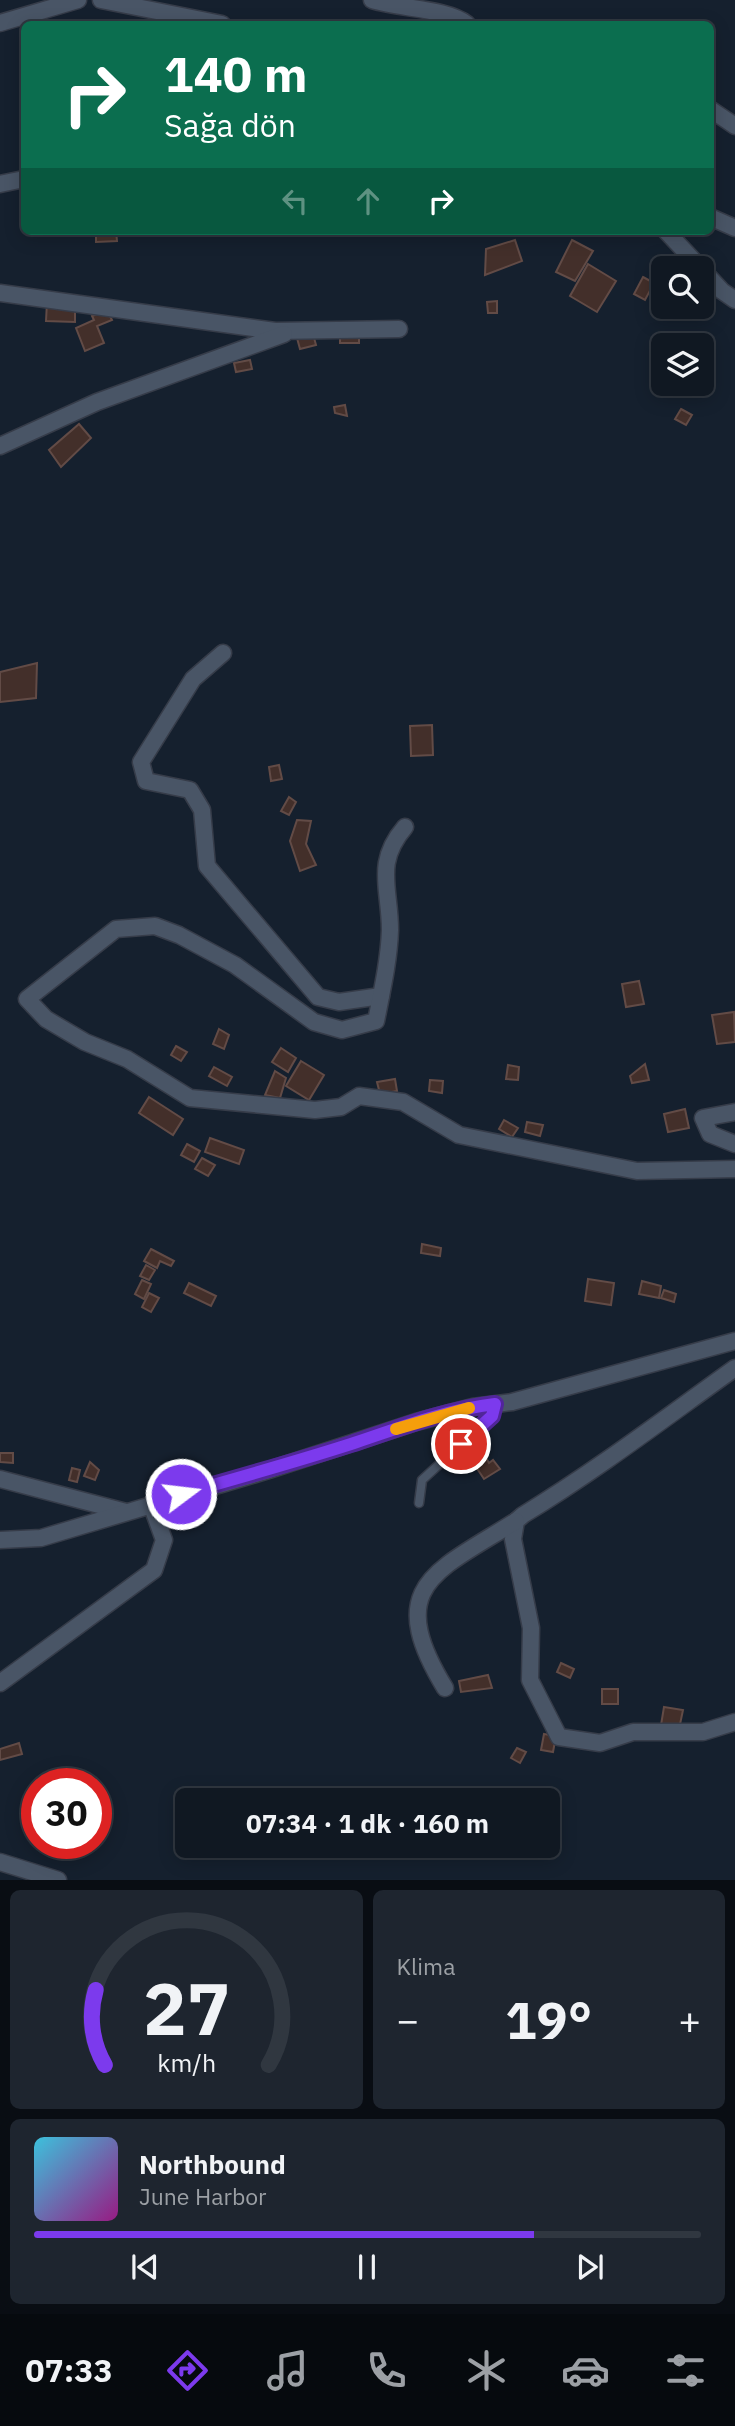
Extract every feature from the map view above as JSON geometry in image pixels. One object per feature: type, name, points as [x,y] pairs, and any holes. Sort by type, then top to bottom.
[{"type":"street","points":[[0,23],[78,0]]},
{"type":"street","points":[[101,0],[207,21]]},
{"type":"street","points":[[372,0],[395,7],[457,17],[463,21]]},
{"type":"street","points":[[714,112],[735,126]]},
{"type":"street","points":[[0,184],[21,180]]},
{"type":"street","points":[[714,219],[735,228]]},
{"type":"street","points":[[670,235],[722,291],[735,300]]},
{"type":"street","points":[[0,293],[275,331],[399,329]]},
{"type":"street","points":[[0,446],[97,402],[292,331]]},
{"type":"street","points":[[223,653],[194,679],[141,762],[146,781],[190,790],[202,810],[207,866],[318,997],[339,1002],[381,996]]},
{"type":"street","points":[[405,827],[390,845],[386,875],[390,930],[376,1021],[342,1030],[314,1022],[235,965],[179,934],[155,926],[116,929],[27,999],[46,1019],[85,1042],[127,1059],[190,1098],[315,1110],[341,1107],[359,1096],[403,1102],[459,1135],[637,1171],[735,1169]]},
{"type":"street","points":[[735,1112],[703,1118],[710,1134],[735,1144]]},
{"type":"street","points":[[0,1540],[41,1538],[269,1470],[416,1422],[735,1341]]},
{"type":"street","points":[[445,1688],[419,1632],[416,1609],[424,1589],[454,1560],[587,1476],[636,1437],[735,1368]]},
{"type":"street","points":[[0,1479],[126,1512]]},
{"type":"street","points":[[0,1683],[154,1570],[163,1540],[151,1504]]},
{"type":"street","points":[[516,1521],[513,1539],[531,1628],[530,1680],[559,1737],[600,1743],[633,1732],[703,1731],[735,1722]]},
{"type":"street","points":[[0,1862],[58,1880]]},
{"type":"lane","points":[[419,1503],[422,1480],[492,1416],[495,1404]]},
{"type":"building","points":[[96,235],[116,235],[117,241],[96,242]]},
{"type":"building","points":[[515,240],[522,261],[485,275],[486,249]]},
{"type":"building","points":[[572,240],[593,251],[575,281],[556,272]]},
{"type":"building","points":[[588,264],[616,281],[597,312],[570,296]]},
{"type":"building","points":[[643,277],[651,281],[651,289],[645,300],[634,294]]},
{"type":"building","points":[[497,301],[497,313],[488,313],[487,302]]},
{"type":"building","points":[[47,302],[75,303],[75,322],[46,321]]},
{"type":"building","points":[[107,310],[112,320],[97,326],[104,343],[85,351],[76,328],[94,320],[92,316]]},
{"type":"building","points":[[359,333],[359,343],[340,343],[340,334]]},
{"type":"building","points":[[313,334],[316,345],[300,349],[297,338]]},
{"type":"building","points":[[250,360],[252,369],[236,372],[234,363]]},
{"type":"building","points":[[345,405],[347,416],[335,413],[334,407]]},
{"type":"building","points":[[681,409],[692,415],[686,425],[675,419]]},
{"type":"building","points":[[79,424],[91,438],[61,467],[49,450]]},
{"type":"building","points":[[37,663],[36,698],[0,702],[0,672]]},
{"type":"building","points":[[432,725],[433,755],[411,756],[410,726]]},
{"type":"building","points":[[279,765],[282,779],[271,781],[269,767]]},
{"type":"building","points":[[289,797],[296,802],[289,815],[281,811]]},
{"type":"building","points":[[297,820],[311,821],[306,844],[316,865],[300,871],[290,841]]},
{"type":"building","points":[[639,981],[644,1004],[626,1007],[622,984]]},
{"type":"building","points":[[734,1012],[735,1042],[717,1044],[712,1015]]},
{"type":"building","points":[[219,1029],[229,1035],[224,1049],[213,1044]]},
{"type":"building","points":[[176,1046],[187,1052],[181,1061],[171,1055]]},
{"type":"building","points":[[281,1048],[296,1058],[288,1072],[272,1062]]},
{"type":"building","points":[[301,1061],[324,1075],[309,1100],[286,1086]]},
{"type":"building","points":[[645,1064],[649,1080],[632,1083],[630,1076]]},
{"type":"building","points":[[508,1065],[519,1067],[518,1080],[506,1079]]},
{"type":"building","points":[[214,1067],[232,1077],[227,1086],[209,1076]]},
{"type":"building","points":[[275,1071],[286,1078],[280,1098],[265,1095]]},
{"type":"building","points":[[395,1079],[397,1091],[380,1094],[377,1082]]},
{"type":"building","points":[[430,1080],[443,1081],[442,1093],[429,1091]]},
{"type":"building","points":[[149,1097],[183,1119],[173,1135],[139,1113]]},
{"type":"building","points":[[685,1109],[689,1128],[668,1132],[664,1114]]},
{"type":"building","points":[[504,1120],[518,1128],[512,1137],[499,1129]]},
{"type":"building","points":[[527,1122],[543,1125],[540,1136],[525,1132]]},
{"type":"building","points":[[210,1138],[244,1150],[239,1164],[205,1152]]},
{"type":"building","points":[[187,1144],[200,1151],[194,1162],[181,1155]]},
{"type":"building","points":[[202,1158],[215,1165],[208,1176],[195,1169]]},
{"type":"building","points":[[422,1244],[441,1248],[440,1256],[421,1253]]},
{"type":"building","points":[[151,1249],[174,1261],[171,1266],[160,1261],[157,1268],[144,1261]]},
{"type":"building","points":[[146,1265],[155,1270],[149,1280],[140,1276]]},
{"type":"building","points":[[588,1279],[614,1283],[611,1305],[585,1301]]},
{"type":"building","points":[[142,1280],[151,1284],[144,1299],[135,1294]]},
{"type":"building","points":[[642,1281],[661,1286],[659,1298],[639,1294]]},
{"type":"building","points":[[189,1283],[216,1296],[211,1306],[184,1293]]},
{"type":"building","points":[[664,1290],[676,1294],[674,1302],[661,1298]]},
{"type":"building","points":[[149,1293],[159,1298],[151,1312],[142,1307]]},
{"type":"building","points":[[0,1453],[13,1453],[13,1463],[0,1462]]},
{"type":"building","points":[[485,1456],[489,1463],[493,1460],[500,1469],[484,1479],[474,1464]]},
{"type":"building","points":[[90,1462],[99,1470],[95,1480],[84,1476]]},
{"type":"building","points":[[72,1468],[80,1470],[77,1482],[69,1480]]},
{"type":"building","points":[[175,1498],[183,1511],[166,1522],[158,1509]]},
{"type":"building","points":[[561,1663],[574,1669],[570,1678],[557,1672]]},
{"type":"building","points":[[488,1675],[492,1688],[461,1692],[459,1681]]},
{"type":"building","points":[[602,1689],[618,1689],[618,1704],[602,1704]]},
{"type":"building","points":[[664,1707],[683,1710],[679,1729],[661,1725]]},
{"type":"building","points":[[544,1734],[556,1736],[553,1752],[541,1750]]},
{"type":"building","points":[[19,1743],[22,1754],[0,1760],[0,1749]]},
{"type":"building","points":[[517,1748],[526,1752],[520,1763],[511,1758]]},
{"type":"slow traffic","points":[[396,1429],[469,1408]]},
{"type":"route","points":[[181,1494],[269,1470],[416,1422],[495,1404],[492,1416],[461,1444]]}]
